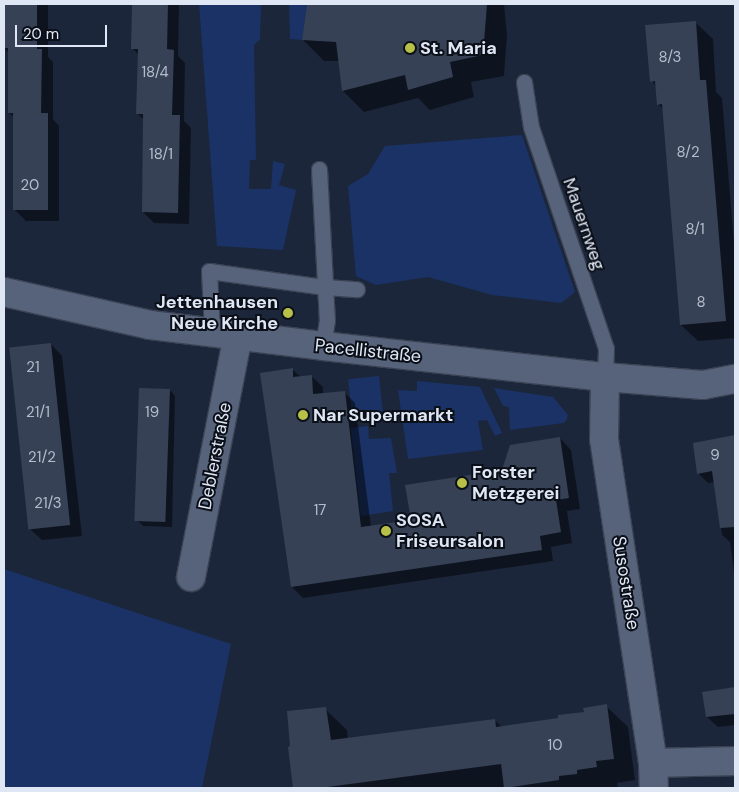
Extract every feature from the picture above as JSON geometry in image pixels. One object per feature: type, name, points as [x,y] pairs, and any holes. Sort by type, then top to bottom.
[{"type":"street","name":"Pacellistraße","points":[[4,292],[150,325],[323,346],[606,377],[703,385],[735,379]]},
{"type":"street","name":"Deblerstraße","points":[[191,577],[225,333]]},
{"type":"street","name":"Susostraße","points":[[606,377],[604,439],[654,776]]},
{"type":"street","points":[[654,776],[735,761]]},
{"type":"lane","name":"Mauernweg","points":[[524,82],[531,127],[606,348],[606,377]]},
{"type":"lane","points":[[318,169],[327,320],[323,346]]},
{"type":"lane","points":[[225,333],[209,271],[325,287],[356,288]]},
{"type":"shaded area","points":[[199,4],[261,4],[260,39],[254,45],[256,160],[250,160],[249,189],[271,189],[273,161],[285,164],[279,185],[296,190],[283,250],[217,246]]},
{"type":"shaded area","points":[[289,4],[307,4],[302,40],[290,39]]},
{"type":"shaded area","points":[[522,135],[575,292],[561,303],[492,295],[428,277],[376,285],[356,276],[348,186],[368,174],[385,146]]},
{"type":"shaded area","points":[[379,376],[383,415],[352,418],[348,379]]},
{"type":"shaded area","points":[[417,381],[480,387],[502,433],[495,436],[487,420],[478,421],[483,450],[408,459],[398,390],[417,391]]},
{"type":"shaded area","points":[[494,388],[553,397],[568,415],[567,419],[564,423],[510,430],[509,407],[503,406]]},
{"type":"shaded area","points":[[368,426],[369,439],[391,438],[397,473],[389,473],[393,511],[361,516],[351,428]]},
{"type":"shaded area","points":[[4,569],[231,644],[202,788],[4,788]]},
{"type":"building","points":[[4,4],[37,4],[37,49],[42,49],[41,113],[48,113],[48,210],[13,210],[13,113],[8,113],[8,48],[4,48]]},
{"type":"building","points":[[132,4],[168,4],[167,49],[174,50],[172,115],[180,115],[178,213],[142,212],[143,114],[136,114],[138,49],[131,49]]},
{"type":"building","name":"St. Maria","points":[[307,4],[487,4],[483,55],[450,62],[453,77],[408,90],[405,75],[342,91],[336,42],[302,40]]},
{"type":"building","points":[[696,21],[700,80],[706,80],[726,321],[680,325],[662,104],[657,105],[655,81],[650,82],[645,25]]},
{"type":"building","points":[[51,343],[70,525],[28,529],[9,347]]},
{"type":"building","points":[[293,368],[293,377],[312,375],[313,394],[345,391],[361,527],[411,520],[405,485],[502,470],[510,445],[560,437],[569,498],[556,500],[561,532],[540,536],[542,550],[291,587],[260,373]]},
{"type":"building","points":[[139,388],[170,389],[165,522],[134,521]]},
{"type":"building","points":[[735,435],[735,527],[720,528],[712,471],[697,474],[693,443]]},
{"type":"building","points":[[735,687],[735,714],[706,717],[702,692]]},
{"type":"building","points":[[607,704],[614,759],[596,761],[597,767],[577,770],[577,774],[559,776],[559,780],[504,788],[501,764],[320,788],[293,788],[288,747],[290,746],[287,711],[326,707],[331,740],[495,719],[496,727],[558,718],[558,715],[584,712],[583,708]]},
{"type":"place","name":"St. Maria","points":[[410,48]]},
{"type":"place","name":"Jettenhausen Neue Kirche","points":[[288,313]]},
{"type":"place","name":"Nar Supermarkt","points":[[303,415]]},
{"type":"place","name":"Forster Metzgerei","points":[[462,483]]},
{"type":"place","name":"SOSA Friseursalon","points":[[386,531]]}]
